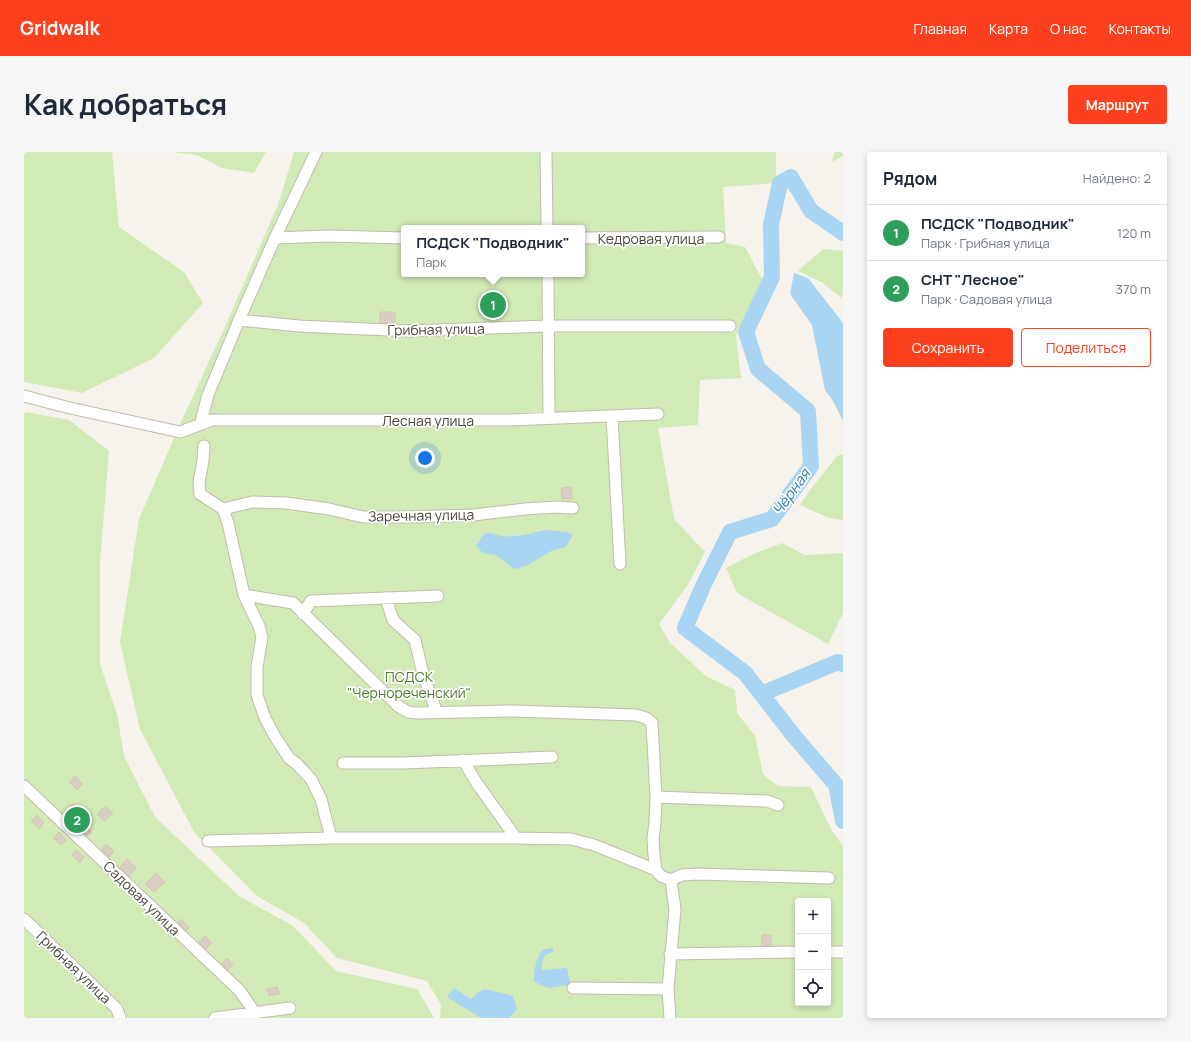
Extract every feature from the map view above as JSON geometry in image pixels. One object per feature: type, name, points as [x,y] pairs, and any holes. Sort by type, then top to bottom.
[{"type":"street","points":[[200,425],[208,395],[239,320],[274,238],[316,152]]},
{"type":"street","points":[[546,152],[547,225]]},
{"type":"street","points":[[274,238],[329,236],[401,238]]},
{"type":"street","name":"Кедровая улица","points":[[585,238],[719,237]]},
{"type":"street","points":[[548,277],[547,326],[549,418]]},
{"type":"street","name":"Грибная улица","points":[[239,320],[299,326],[410,331],[547,326],[730,326]]},
{"type":"street","name":"Лесная улица","points":[[24,396],[70,408],[180,432],[212,420],[509,420],[658,414]]},
{"type":"street","points":[[612,416],[620,564]]},
{"type":"street","points":[[204,446],[199,482],[200,494],[223,509],[228,523],[244,595],[262,637],[257,667],[257,695],[264,718],[289,758],[311,779],[321,799],[331,838]]},
{"type":"street","name":"Заречная улица","points":[[223,509],[252,502],[286,503],[329,509],[363,517],[409,517],[473,515],[556,507],[573,508]]},
{"type":"street","points":[[244,595],[293,603],[398,706],[408,712],[437,713],[513,711],[636,715],[646,718],[652,723],[656,797],[653,839],[656,870]]},
{"type":"street","points":[[303,614],[310,601],[438,596]]},
{"type":"street","points":[[386,598],[393,620],[415,640],[423,674],[437,713]]},
{"type":"street","points":[[343,763],[404,763],[552,757]]},
{"type":"street","points":[[463,760],[476,782],[516,838]]},
{"type":"street","name":"Садовая улица","points":[[24,786],[240,991],[248,1015]]},
{"type":"street","points":[[656,797],[767,800],[778,805]]},
{"type":"street","points":[[208,841],[331,838],[571,839],[594,845],[656,870],[661,876],[671,880],[682,875],[698,874],[829,878]]},
{"type":"street","points":[[670,1018],[668,990],[674,909],[671,880]]},
{"type":"street","name":"Грибная улица","points":[[24,919],[117,1009],[120,1018]]},
{"type":"street","points":[[670,954],[795,952]]},
{"type":"street","points":[[831,952],[843,952]]},
{"type":"street","points":[[573,988],[668,990]]},
{"type":"street","points":[[216,1018],[248,1015],[290,1008]]},
{"type":"green space","points":[[24,152],[112,152],[119,227],[184,272],[203,303],[154,358],[82,393],[24,382]]},
{"type":"green space","points":[[171,152],[266,152],[254,173],[222,168],[197,155]]},
{"type":"green space","name":"ПСДСК \"Чернореченский\"","points":[[294,152],[776,152],[776,183],[723,187],[726,243],[745,247],[763,281],[736,336],[741,378],[700,380],[698,425],[658,428],[674,519],[705,552],[687,586],[659,624],[670,643],[706,676],[735,690],[737,713],[755,736],[763,774],[778,786],[811,787],[832,831],[843,846],[843,1018],[440,1018],[441,1005],[427,981],[337,958],[304,923],[257,896],[194,832],[140,729],[120,642],[139,519],[181,422],[224,329],[278,205]]},
{"type":"green space","points":[[835,152],[843,152],[843,156],[831,162]]},
{"type":"green space","points":[[823,249],[843,251],[843,293],[841,298],[823,283],[798,271]]},
{"type":"green space","points":[[26,412],[69,420],[109,451],[100,562],[100,664],[117,714],[124,756],[155,817],[239,896],[293,926],[336,971],[417,989],[434,1018],[24,1018],[24,414]]},
{"type":"green space","points":[[843,454],[843,520],[829,518],[800,505],[837,456]]},
{"type":"green space","points":[[782,543],[805,555],[843,553],[843,613],[828,644],[737,593],[726,568],[751,555]]},
{"type":"water","points":[[794,273],[808,278],[843,323],[843,421],[833,401],[825,390],[812,325],[790,294]]},
{"type":"water","points":[[545,530],[567,532],[573,535],[566,547],[551,551],[526,566],[514,569],[496,555],[483,553],[476,546],[484,534],[490,533],[502,536],[513,536]]},
{"type":"water","points":[[553,948],[553,952],[545,955],[542,962],[542,970],[567,968],[570,982],[567,986],[563,985],[547,988],[534,981],[534,972],[538,957],[542,950]]},
{"type":"water","points":[[454,988],[471,999],[477,993],[485,989],[513,996],[517,1009],[509,1018],[481,1018],[447,997]]},
{"type":"building","points":[[380,312],[395,312],[395,323],[380,323]]},
{"type":"building","points":[[571,487],[572,498],[562,499],[561,488]]},
{"type":"building","points":[[75,776],[83,784],[77,790],[69,782]]},
{"type":"building","points":[[72,804],[80,812],[73,821],[64,812]]},
{"type":"building","points":[[105,806],[113,813],[105,821],[97,814]]},
{"type":"building","points":[[37,815],[44,823],[39,829],[31,821]]},
{"type":"building","points":[[86,826],[92,832],[87,836],[81,831]]},
{"type":"building","points":[[59,832],[66,840],[61,845],[53,838]]},
{"type":"building","points":[[106,844],[114,851],[109,857],[101,850]]},
{"type":"building","points":[[76,850],[84,857],[80,863],[72,855]]},
{"type":"building","points":[[127,859],[136,868],[129,876],[120,867]]},
{"type":"building","points":[[156,873],[165,882],[154,892],[145,884]]},
{"type":"building","points":[[181,919],[189,928],[186,931],[178,922]]},
{"type":"building","points":[[762,935],[771,935],[771,945],[762,946]]},
{"type":"building","points":[[205,936],[212,943],[206,949],[199,942]]},
{"type":"building","points":[[227,958],[233,965],[228,970],[221,964]]},
{"type":"building","points":[[277,987],[279,994],[269,996],[267,989]]},
{"type":"waterway","name":"Чёрная","points":[[843,233],[811,211],[791,177],[780,183],[771,225],[772,277],[746,332],[758,369],[808,411],[811,466],[772,519],[730,532],[704,584],[685,628],[745,673],[794,736],[836,785],[843,821]]},
{"type":"waterway","points":[[761,694],[838,662],[843,664]]},
{"type":"place","name":"ПСДСК \"Подводник\"","points":[[493,305]]},
{"type":"place","name":"СНТ \"Лесное\"","points":[[77,820]]}]
